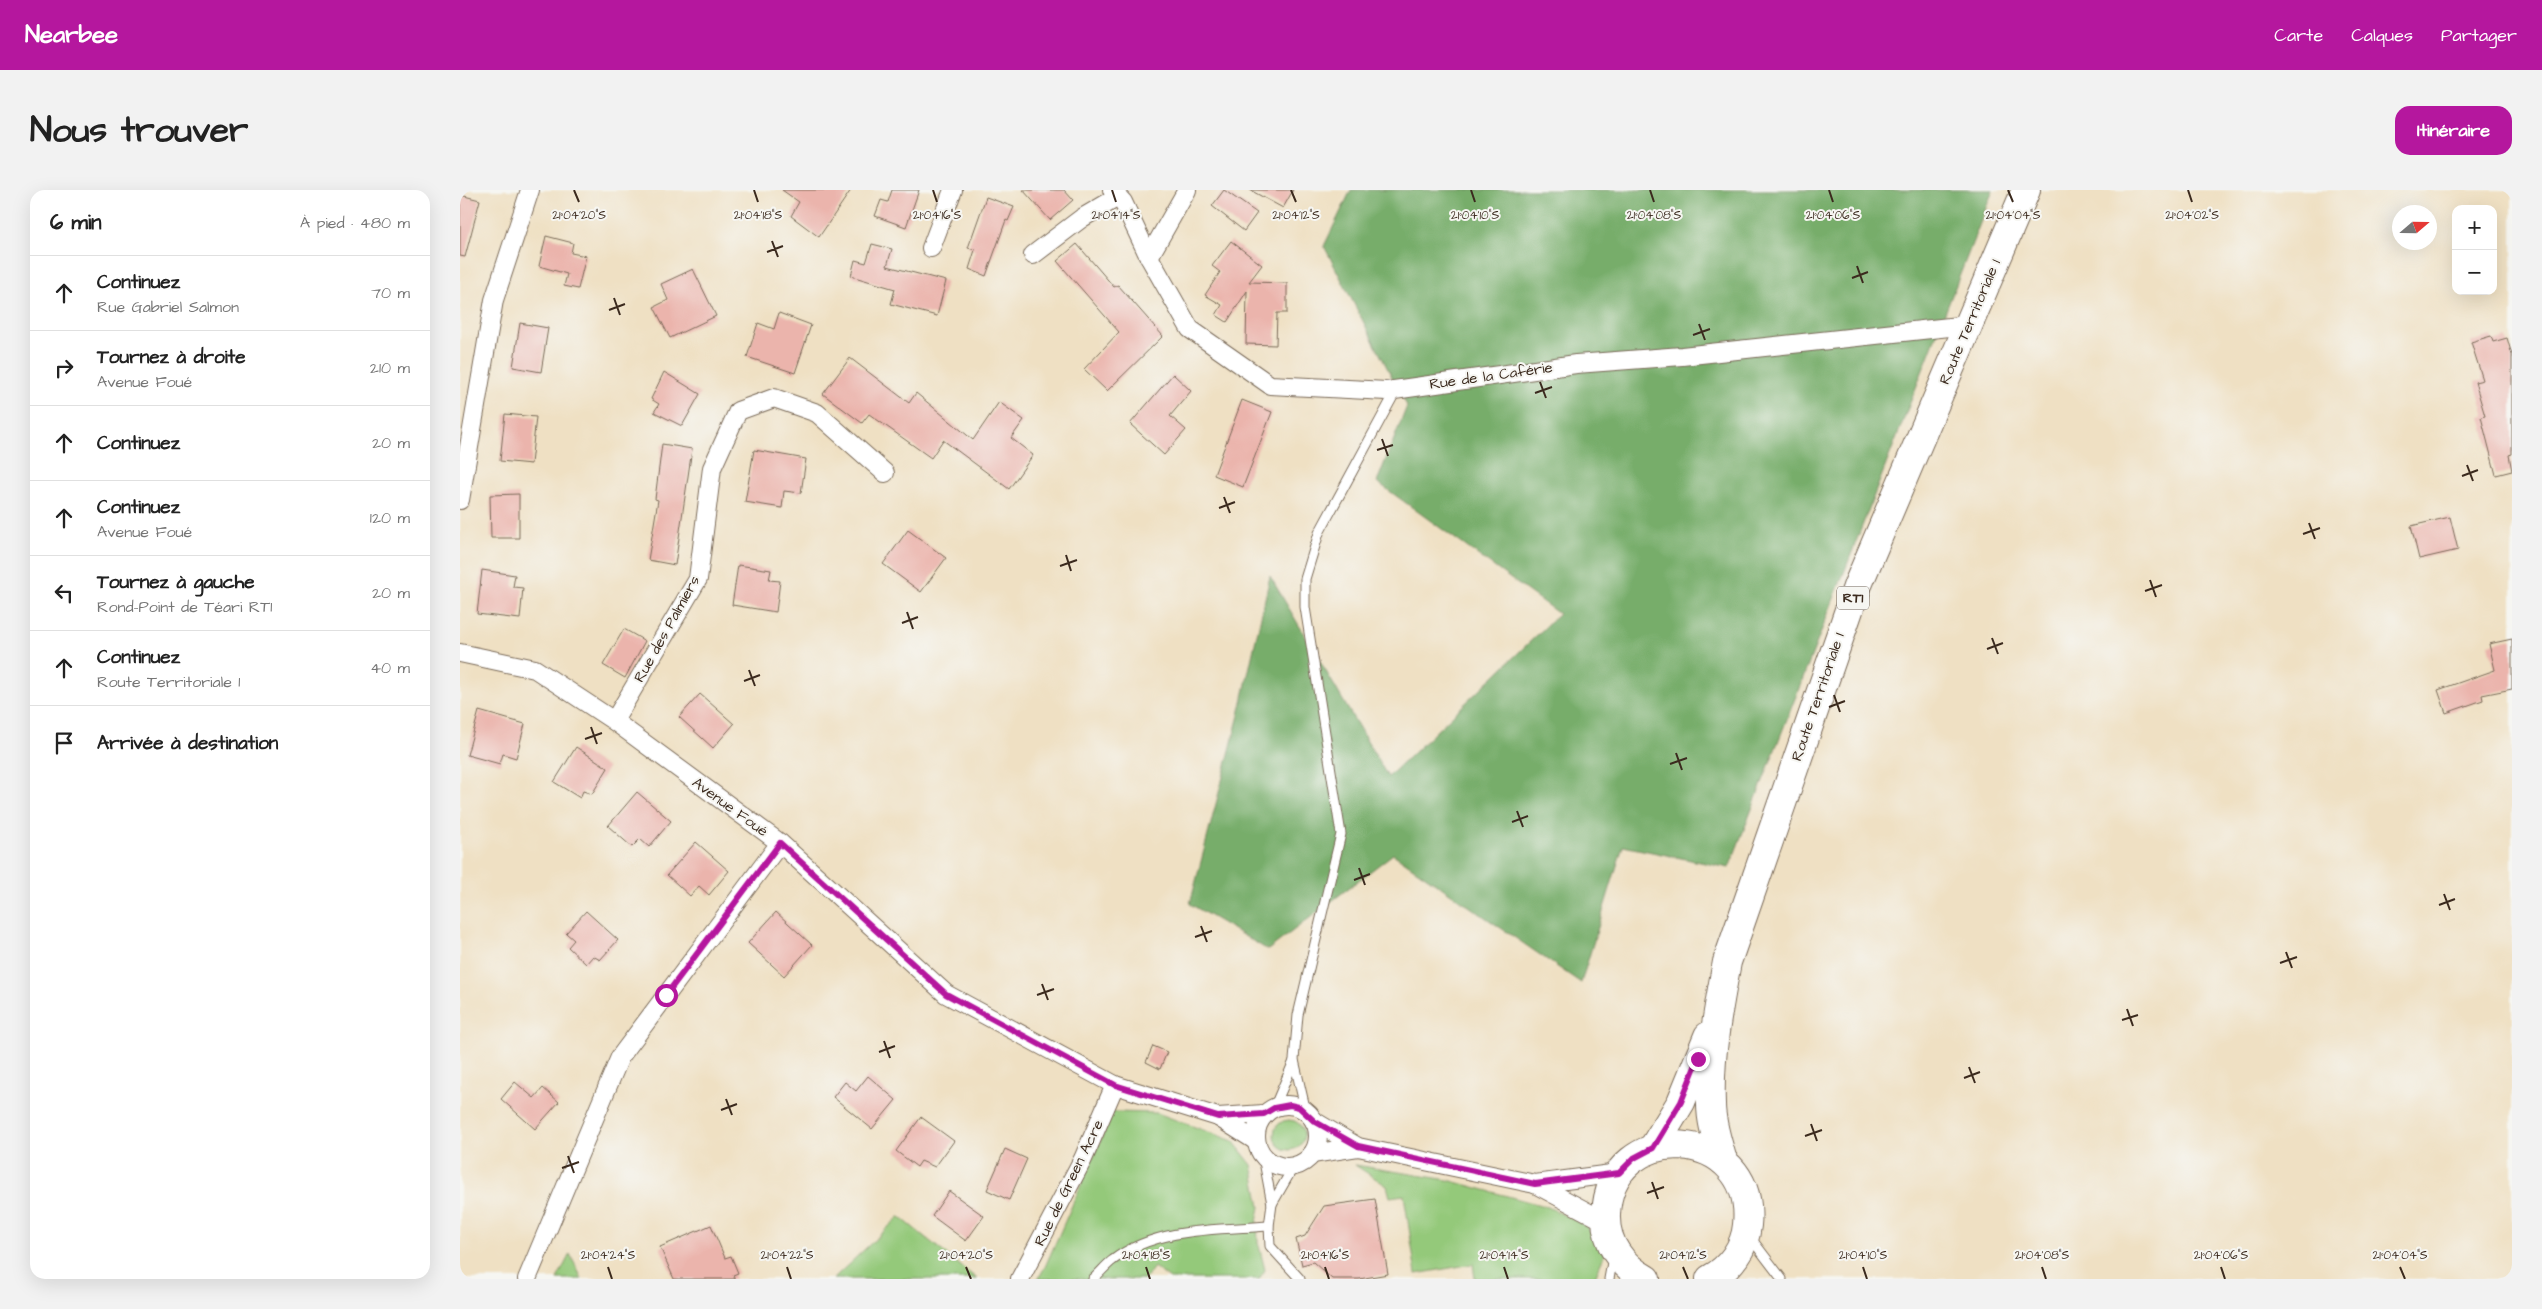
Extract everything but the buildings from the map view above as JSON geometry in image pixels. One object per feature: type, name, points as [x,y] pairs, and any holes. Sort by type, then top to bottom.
[{"type":"main road","name":"Route Territoriale 1","points":[[1724,1161],[1713,1124],[1711,1104],[1716,1018],[1727,962],[1857,587],[2026,190]]},
{"type":"main road","name":"Route Territoriale 1","points":[[1653,1148],[1681,1102],[1716,1018]]},
{"type":"main road","points":[[1640,1277],[1624,1263],[1614,1250],[1606,1222],[1606,1205],[1611,1188],[1619,1173],[1634,1158],[1653,1148],[1671,1144],[1690,1145],[1708,1150],[1724,1161],[1736,1176],[1745,1193],[1748,1213],[1747,1233],[1740,1249],[1719,1278]]},
{"type":"street","points":[[460,500],[494,300],[530,190]]},
{"type":"street","points":[[931,248],[952,190]]},
{"type":"street","points":[[1149,257],[1187,190]]},
{"type":"street","points":[[1033,255],[1115,194]]},
{"type":"street","name":"Rue de la Caférie","points":[[1115,194],[1190,329],[1270,385],[1397,389],[1576,364],[1968,325]]},
{"type":"street","name":"Rue des Palmiers","points":[[614,721],[698,579],[712,468],[738,411],[774,398],[817,413],[885,473]]},
{"type":"street","name":"Avenue Foué","points":[[460,653],[535,669],[614,721],[780,843],[946,994],[1115,1085],[1218,1117],[1259,1148]]},
{"type":"street","points":[[527,1279],[620,1057],[780,843]]},
{"type":"street","name":"Rue de Green Acre","points":[[1020,1279],[1083,1159],[1115,1085]]},
{"type":"street","points":[[1310,1116],[1318,1137],[1312,1154],[1301,1164],[1277,1166],[1259,1148],[1256,1131],[1269,1111],[1290,1105],[1310,1116],[1358,1146],[1535,1184],[1606,1222]]},
{"type":"street","name":"Avenue Foué","points":[[1218,1117],[1269,1111]]},
{"type":"street","points":[[1312,1154],[1358,1146]]},
{"type":"street","points":[[1535,1184],[1619,1173]]},
{"type":"lane","points":[[1310,1116],[1294,1060],[1298,1015],[1341,834],[1305,607],[1306,579],[1320,533],[1397,389]]},
{"type":"lane","points":[[1269,1111],[1294,1060]]},
{"type":"lane","points":[[1259,1148],[1272,1204],[1269,1226],[1270,1246],[1300,1279]]},
{"type":"lane","points":[[1272,1204],[1294,1166]]},
{"type":"lane","points":[[1094,1279],[1112,1260],[1145,1242],[1188,1232],[1269,1226]]},
{"type":"lane","points":[[1747,1233],[1782,1279]]},
{"type":"lane","points":[[1609,1279],[1614,1250]]},
{"type":"green space","points":[[1351,190],[1993,190],[1729,868],[1623,846],[1581,983],[1393,854],[1268,950],[1190,904],[1239,715],[1270,576],[1388,777],[1559,614],[1377,482],[1407,406],[1324,246]]},
{"type":"green space","points":[[1113,1112],[1157,1113],[1233,1141],[1252,1165],[1260,1207],[1257,1222],[1258,1242],[1265,1270],[1259,1279],[1170,1279],[1154,1267],[1145,1279],[1038,1279]]},
{"type":"green space","points":[[1289,1120],[1300,1124],[1304,1135],[1300,1146],[1289,1150],[1278,1146],[1274,1135],[1278,1124]]},
{"type":"green space","points":[[1355,1165],[1448,1180],[1548,1207],[1586,1226],[1605,1254],[1594,1279],[1475,1279],[1473,1264],[1416,1274],[1404,1195],[1390,1197],[1387,1186]]},
{"type":"green space","points":[[900,1217],[977,1279],[833,1279]]},
{"type":"green space","points":[[570,1254],[582,1279],[557,1279]]},
{"type":"route","points":[[666,995],[780,843],[946,994],[1115,1085],[1218,1117],[1264,1114],[1282,1105],[1290,1105],[1299,1107],[1314,1121],[1358,1146],[1535,1184],[1562,1181],[1619,1173],[1634,1158],[1653,1148],[1681,1102],[1698,1059]]}]
